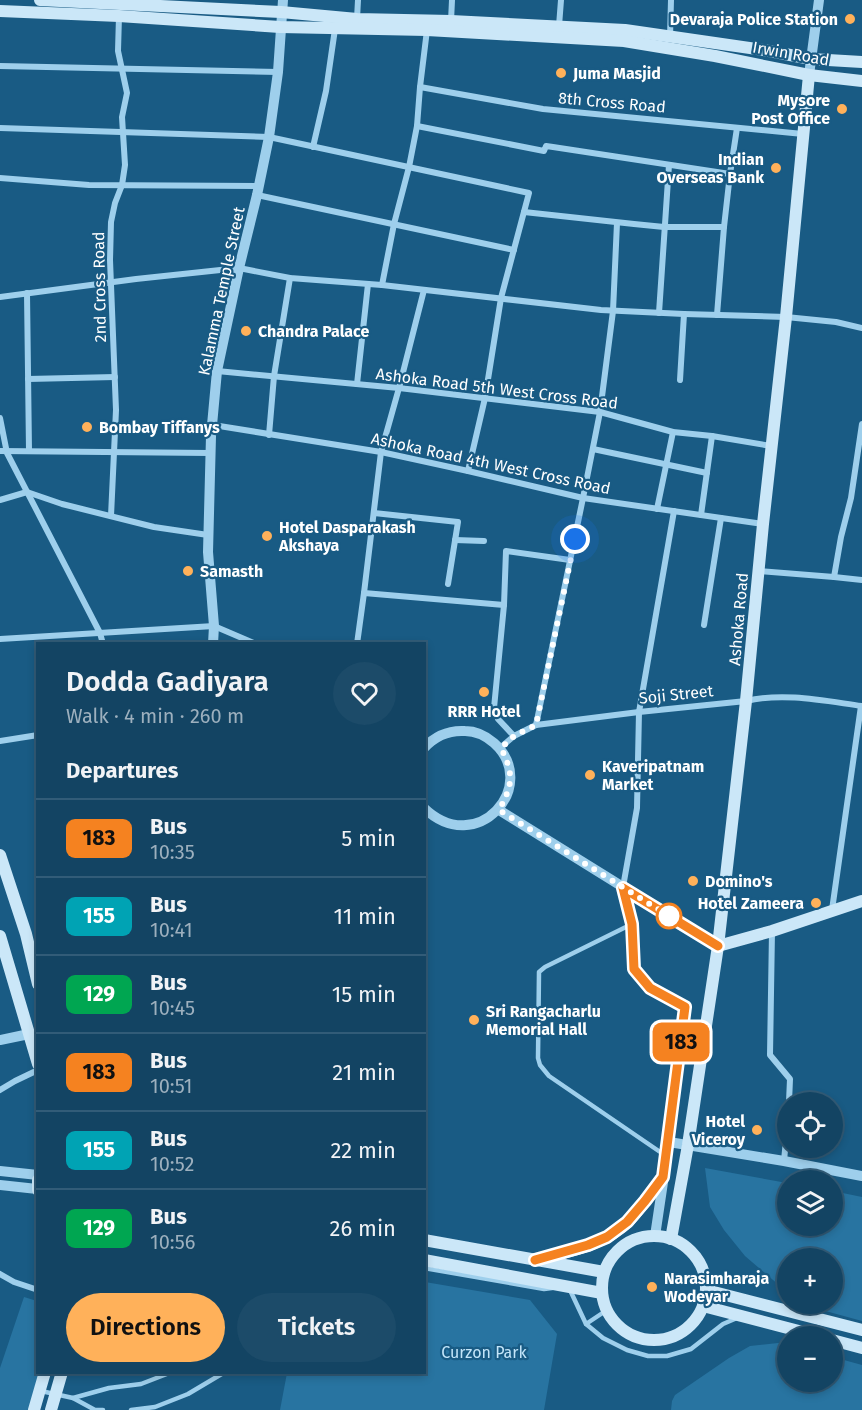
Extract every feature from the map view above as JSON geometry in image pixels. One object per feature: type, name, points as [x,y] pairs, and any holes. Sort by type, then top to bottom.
[{"type":"main road","name":"Irwin Road","points":[[40,0],[119,7],[280,27],[427,30],[624,41],[809,75],[862,81]]},
{"type":"main road","name":"Irwin Road","points":[[119,7],[179,4],[282,6],[357,19],[451,21],[625,30],[811,59],[862,62]]},
{"type":"main road","points":[[0,11],[119,7]]},
{"type":"main road","name":"Ashoka Road","points":[[671,1239],[688,1145],[718,946],[747,701],[809,75]]},
{"type":"main road","points":[[0,855],[32,933],[36,967]]},
{"type":"main road","points":[[718,946],[862,901]]},
{"type":"main road","points":[[0,936],[6,969],[36,1057]]},
{"type":"main road","points":[[535,1260],[588,1245],[607,1237],[627,1222],[663,1177]]},
{"type":"main road","points":[[655,1236],[671,1239],[686,1246],[698,1258],[705,1274],[706,1290],[703,1306],[694,1321],[681,1332],[665,1339],[647,1339],[631,1334],[617,1324],[607,1310],[602,1293],[604,1272],[612,1257],[623,1246],[638,1238],[655,1236]]},
{"type":"main road","points":[[426,1240],[604,1272]]},
{"type":"main road","points":[[426,1260],[602,1293]]},
{"type":"main road","points":[[706,1290],[862,1330]]},
{"type":"main road","points":[[703,1306],[780,1326]]},
{"type":"main road","points":[[843,1343],[862,1348]]},
{"type":"main road","points":[[34,1410],[45,1374]]},
{"type":"main road","points":[[51,1410],[64,1374]]},
{"type":"street","points":[[357,19],[358,0]]},
{"type":"street","points":[[451,21],[452,0]]},
{"type":"street","points":[[560,27],[561,0]]},
{"type":"street","points":[[670,37],[671,0]]},
{"type":"street","name":"Ashoka Road","points":[[809,75],[819,0]]},
{"type":"street","name":"Kalamma Temple Street","points":[[213,642],[208,536],[210,453],[217,371],[269,137],[278,72],[282,6]]},
{"type":"street","name":"2nd Cross Road","points":[[111,516],[116,410],[110,260],[111,222],[122,185],[125,165],[122,117],[127,93],[118,51],[119,7]]},
{"type":"street","points":[[313,147],[326,91],[335,28]]},
{"type":"street","points":[[381,285],[417,126],[427,30]]},
{"type":"street","points":[[0,66],[278,72]]},
{"type":"street","name":"8th Cross Road","points":[[420,87],[543,109],[803,134]]},
{"type":"street","points":[[417,126],[544,151],[546,146],[730,174]]},
{"type":"street","points":[[0,128],[269,137],[529,193],[501,298],[485,398],[468,471]]},
{"type":"street","points":[[717,315],[724,227],[737,128]]},
{"type":"street","points":[[659,313],[669,165]]},
{"type":"street","points":[[0,178],[258,191],[514,250]]},
{"type":"street","points":[[524,212],[664,227],[724,227]]},
{"type":"street","points":[[536,725],[600,412],[613,311],[617,223]]},
{"type":"street","points":[[0,297],[239,268],[290,278],[381,285],[613,311],[786,317],[836,322],[862,328]]},
{"type":"street","points":[[269,435],[274,376],[290,278]]},
{"type":"street","points":[[357,384],[368,284]]},
{"type":"street","points":[[357,642],[381,452],[424,290]]},
{"type":"street","points":[[27,293],[29,451]]},
{"type":"street","points":[[680,380],[684,314]]},
{"type":"street","name":"Ashoka Road 5th West Cross Road","points":[[217,371],[399,388],[600,412],[673,432],[712,436],[772,447]]},
{"type":"street","points":[[28,380],[115,377]]},
{"type":"street","points":[[0,418],[3,451],[27,492],[100,633],[102,642]]},
{"type":"street","points":[[834,577],[851,498],[862,424]]},
{"type":"street","name":"Ashoka Road 4th West Cross Road","points":[[213,425],[381,452],[583,498],[763,524]]},
{"type":"street","points":[[657,509],[673,432]]},
{"type":"street","points":[[701,515],[712,436]]},
{"type":"street","points":[[593,449],[707,473]]},
{"type":"street","points":[[3,451],[210,453]]},
{"type":"street","points":[[0,500],[27,492],[62,504],[154,527],[208,536]]},
{"type":"street","points":[[655,1236],[685,1007],[650,988],[634,969],[632,924],[623,888],[637,808],[639,712],[674,511]]},
{"type":"street","points":[[374,513],[458,522],[448,584]]},
{"type":"street","points":[[704,625],[721,518]]},
{"type":"street","points":[[455,540],[484,541]]},
{"type":"street","points":[[514,736],[498,719],[494,708],[507,551],[570,560]]},
{"type":"street","points":[[759,571],[862,580]]},
{"type":"street","points":[[364,593],[504,605]]},
{"type":"street","points":[[0,639],[214,626],[251,642]]},
{"type":"street","name":"Soji Street","points":[[501,748],[514,736],[536,725],[747,701],[762,697],[862,706]]},
{"type":"street","points":[[831,912],[862,706]]},
{"type":"street","points":[[426,745],[440,735],[456,730],[472,731],[488,737],[501,748],[508,763],[511,779],[507,795],[499,810],[488,819],[475,824],[460,826],[446,823],[426,810]]},
{"type":"street","points":[[0,741],[36,735]]},
{"type":"street","points":[[499,810],[718,946]]},
{"type":"street","points":[[772,931],[770,1055],[790,1079],[789,1092]]},
{"type":"street","points":[[0,1040],[29,1034]]},
{"type":"street","points":[[0,1090],[36,1071]]},
{"type":"street","points":[[669,1142],[862,1176]]},
{"type":"street","points":[[0,1171],[36,1174]]},
{"type":"street","points":[[0,1185],[36,1190]]},
{"type":"street","points":[[0,1274],[36,1289]]},
{"type":"lane","points":[[632,924],[539,972],[538,1058],[540,1065],[549,1076],[667,1156]]},
{"type":"lane","points":[[426,1268],[544,1289],[568,1287],[586,1324],[603,1338],[627,1350],[648,1356],[667,1356],[692,1349],[723,1324],[741,1316]]},
{"type":"lane","points":[[586,1324],[607,1310]]},
{"type":"lane","points":[[73,1398],[109,1388],[141,1384],[167,1374]]},
{"type":"lane","points":[[130,1410],[155,1407],[188,1394],[222,1374]]},
{"type":"lane","points":[[40,1391],[73,1398],[95,1410],[103,1410]]},
{"type":"green space","points":[[705,1168],[777,1181],[777,1236],[843,1236],[843,1193],[862,1197],[862,1321],[836,1314],[843,1314],[843,1248],[777,1248],[777,1283],[745,1256],[724,1230],[710,1207]]},
{"type":"green space","name":"Curzon Park","points":[[426,1282],[530,1300],[557,1334],[544,1410],[280,1410],[287,1374],[426,1374]]},
{"type":"green space","points":[[24,1297],[36,1301],[36,1374],[42,1374],[31,1410],[0,1410],[0,1368]]},
{"type":"green space","points":[[777,1343],[777,1392],[843,1392],[843,1360],[862,1365],[862,1410],[671,1410],[675,1395],[750,1346]]},
{"type":"bus line","name":"183","points":[[535,1260],[588,1245],[607,1237],[627,1222],[663,1177],[685,1007],[650,988],[634,969],[632,924],[623,888],[718,946]]},
{"type":"place","name":"Devaraja Police Station","points":[[850,19]]},
{"type":"place","name":"Juma Masjid","points":[[561,73]]},
{"type":"place","name":"Mysore Post Office","points":[[842,109]]},
{"type":"place","name":"Indian Overseas Bank","points":[[776,168]]},
{"type":"place","name":"Chandra Palace","points":[[246,331]]},
{"type":"place","name":"Bombay Tiffanys","points":[[87,427]]},
{"type":"place","name":"Hotel Dasparakash Akshaya","points":[[267,536]]},
{"type":"place","name":"Samasth","points":[[188,571]]},
{"type":"place","name":"RRR Hotel","points":[[484,692]]},
{"type":"place","name":"Kaveripatnam Market","points":[[590,775]]},
{"type":"place","name":"Domino's","points":[[693,881]]},
{"type":"place","name":"Hotel Zameera","points":[[816,903]]},
{"type":"place","name":"Sri Rangacharlu Memorial Hall","points":[[474,1020]]},
{"type":"place","name":"Hotel Viceroy","points":[[757,1130]]},
{"type":"place","name":"Narasimharaja Wodeyar","points":[[652,1287]]},
{"type":"route","points":[[575,539],[536,725],[514,736],[501,748],[508,763],[511,779],[507,795],[499,810],[669,916]]}]
